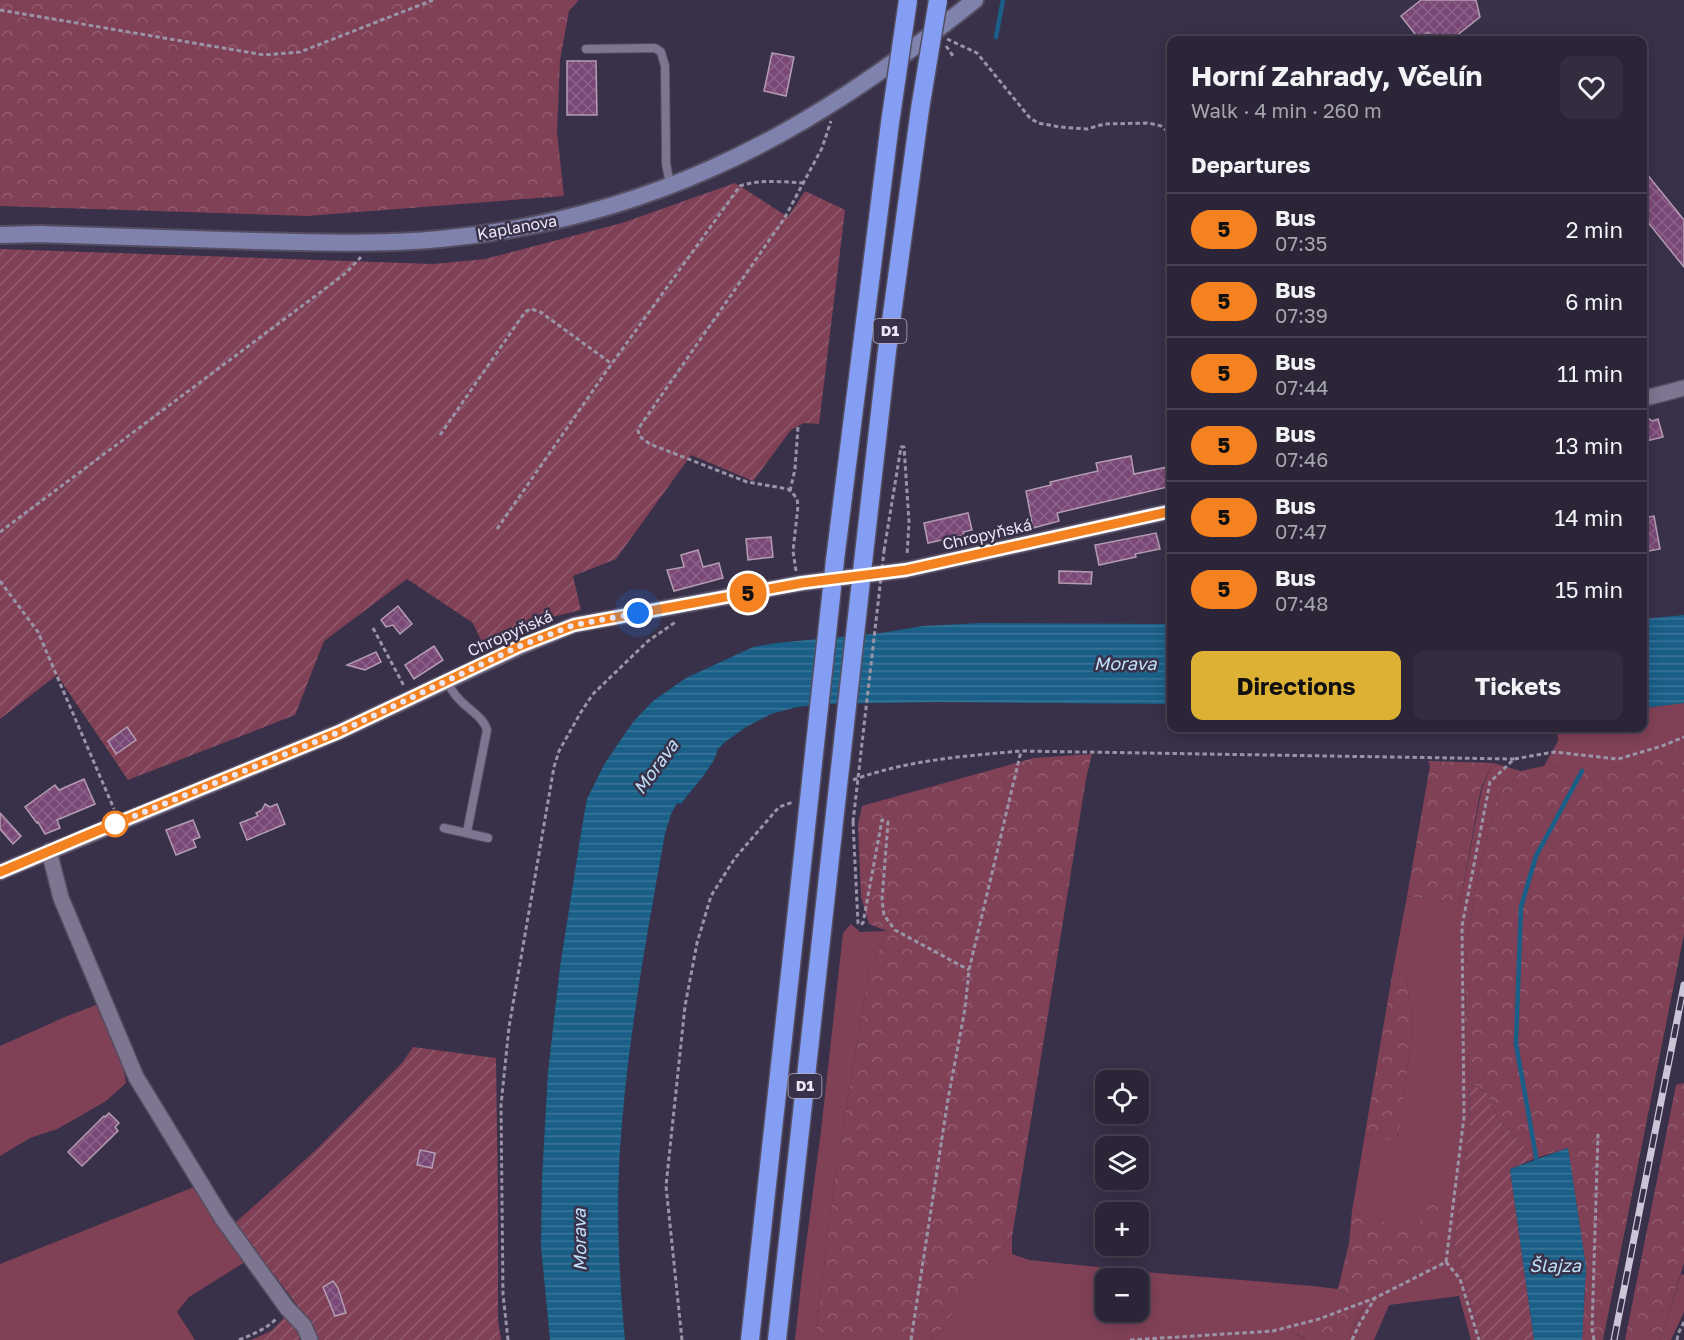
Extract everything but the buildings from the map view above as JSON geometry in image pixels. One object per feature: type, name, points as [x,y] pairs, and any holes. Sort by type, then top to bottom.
[{"type":"highway","name":"D1","points":[[750,1340],[835,560],[890,123],[908,0]]},
{"type":"highway","name":"D1","points":[[777,1340],[887,351],[920,110],[938,0]]},
{"type":"main road","name":"Kaplanova","points":[[0,235],[39,234],[369,243],[440,239],[561,219],[670,186],[743,153],[830,105],[937,31],[975,0]]},
{"type":"street","points":[[1647,398],[1684,388]]},
{"type":"street","name":"Chropyňská","points":[[0,872],[339,732],[520,646],[574,625],[802,583],[906,570],[1167,512]]},
{"type":"street","points":[[49,851],[61,898],[136,1077],[222,1218],[286,1308],[304,1326],[310,1340]]},
{"type":"lane","points":[[586,49],[655,48],[661,52],[665,66],[666,150],[670,186]]},
{"type":"lane","points":[[447,681],[459,699],[486,724],[487,730],[467,832]]},
{"type":"lane","points":[[444,828],[488,838]]},
{"type":"path","points":[[0,10],[264,55],[279,55],[300,52],[433,0]]},
{"type":"path","points":[[944,38],[977,53],[1030,118],[1038,123],[1047,126],[1087,129],[1104,124],[1149,123],[1161,126],[1167,131]]},
{"type":"path","points":[[802,583],[797,575],[793,551],[798,506],[797,499],[790,491],[747,482],[650,444],[639,436],[638,432],[640,424],[784,219],[822,147],[832,116],[830,105]]},
{"type":"path","points":[[497,529],[740,186],[765,182],[804,183]]},
{"type":"path","points":[[0,532],[346,273],[365,253],[369,243]]},
{"type":"path","points":[[440,435],[525,312],[530,309],[539,311],[612,364]]},
{"type":"path","points":[[790,491],[795,469],[798,427]]},
{"type":"path","points":[[906,570],[909,522],[906,456],[904,447],[901,447],[884,550],[853,822],[858,923],[860,925],[863,923],[882,820],[888,822],[882,900],[884,915],[894,930],[969,969]]},
{"type":"path","points":[[0,581],[38,632],[120,822]]},
{"type":"path","points":[[508,1340],[503,1294],[501,1105],[509,1027],[554,766],[559,751],[593,694],[648,641],[703,602]]},
{"type":"path","points":[[373,628],[411,698]]},
{"type":"path","points":[[844,783],[877,771],[945,758],[1021,751],[1514,759],[1554,752],[1618,759],[1684,737]]},
{"type":"path","points":[[911,1340],[948,1099],[965,1009],[969,969],[1021,751]]},
{"type":"path","points":[[1479,1340],[1460,1280],[1446,1262],[1464,1117],[1462,926],[1490,782],[1514,759]]},
{"type":"path","points":[[681,1340],[666,1186],[685,1006],[697,943],[711,896],[735,858],[779,807],[801,799]]},
{"type":"path","points":[[1594,1340],[1592,1329],[1598,1134]]},
{"type":"path","points":[[1130,1340],[1273,1331],[1319,1319],[1375,1298],[1446,1262]]},
{"type":"path","points":[[1352,1340],[1375,1298]]},
{"type":"path","points":[[239,1340],[272,1323],[286,1308]]},
{"type":"path","points":[[1677,1340],[1684,1322]]},
{"type":"green space","points":[[0,0],[579,0],[569,11],[560,60],[557,132],[564,196],[307,216],[0,206]]},
{"type":"green space","points":[[735,183],[788,217],[805,191],[845,210],[819,424],[804,423],[791,430],[753,481],[691,455],[616,559],[573,576],[581,610],[544,619],[485,649],[473,623],[407,579],[324,641],[295,715],[128,780],[57,675],[0,719],[0,249],[433,264],[485,259],[622,223]]},
{"type":"green space","points":[[1684,703],[1684,747],[1650,762],[1624,767],[1544,766],[1558,741],[1557,732],[1647,732],[1647,708]]},
{"type":"green space","points":[[1684,747],[1684,934],[1603,1340],[1582,1340],[1586,1267],[1568,1148],[1536,1158],[1497,1118],[1487,1092],[1469,1083],[1465,1020],[1467,941],[1478,875],[1498,794],[1521,771],[1544,766],[1615,768],[1648,763]]},
{"type":"green space","points":[[1092,754],[1086,779],[1012,1237],[980,1273],[939,1333],[931,1340],[815,1340],[835,1178],[869,971],[887,931],[869,924],[861,897],[858,824],[862,806],[1034,758]]},
{"type":"green space","points":[[1428,761],[1493,763],[1481,788],[1460,904],[1407,896],[1430,766]]},
{"type":"green space","points":[[1493,763],[1521,771],[1498,794],[1478,875],[1467,941],[1465,1020],[1470,1121],[1454,1242],[1481,1340],[1471,1340],[1459,1296],[1389,1305],[1374,1340],[1346,1340],[1365,1306],[1296,1334],[1306,1340],[931,1340],[939,1333],[980,1273],[1012,1237],[1012,1254],[1029,1260],[1107,1268],[1095,1268],[1095,1322],[1149,1322],[1149,1272],[1338,1289],[1355,1299],[1417,1235],[1352,1211],[1365,1134],[1398,1140],[1413,1024],[1406,976],[1393,970],[1407,896],[1460,904],[1482,788]]},
{"type":"green space","points":[[851,924],[860,932],[887,931],[869,971],[835,1178],[815,1340],[795,1340],[843,933]]},
{"type":"green space","points":[[1393,970],[1406,976],[1413,1024],[1398,1141],[1365,1134]]},
{"type":"green space","points":[[101,1003],[123,1065],[126,1083],[106,1101],[75,1119],[57,1129],[30,1138],[0,1156],[0,1046]]},
{"type":"green space","points":[[413,1047],[496,1058],[498,1321],[501,1340],[251,1340],[271,1331],[297,1305],[235,1223],[316,1150],[402,1063]]},
{"type":"green space","points":[[1469,1083],[1487,1092],[1497,1118],[1536,1158],[1510,1169],[1534,1340],[1481,1340],[1454,1242],[1470,1121]]},
{"type":"green space","points":[[1684,1083],[1684,1263],[1660,1340],[1625,1340],[1676,1085]]},
{"type":"green space","points":[[194,1187],[245,1262],[189,1297],[177,1312],[195,1340],[0,1340],[0,1264]]},
{"type":"green space","points":[[1446,1197],[1440,1248],[1430,1263],[1355,1299],[1338,1289],[1349,1243],[1352,1211],[1417,1234],[1424,1203]]},
{"type":"green space","points":[[1681,1274],[1684,1275],[1684,1312],[1671,1340],[1660,1340]]},
{"type":"green space","points":[[1365,1305],[1346,1340],[1306,1340],[1296,1333]]},
{"type":"water","points":[[1684,615],[1684,703],[1647,708],[1647,619]]},
{"type":"water","name":"Morava","points":[[980,623],[1167,624],[1167,704],[937,702],[824,704],[797,707],[771,714],[746,727],[717,750],[708,770],[681,804],[677,803],[671,814],[665,834],[638,991],[623,1109],[618,1197],[625,1340],[550,1340],[541,1246],[548,1072],[560,967],[587,799],[605,763],[633,722],[653,701],[686,678],[753,647],[923,626]]},
{"type":"water","name":"Šlajza","points":[[1568,1148],[1586,1267],[1582,1340],[1534,1340],[1510,1169]]},
{"type":"waterway","points":[[996,37],[1003,0]]},
{"type":"waterway","points":[[1537,1162],[1516,1044],[1521,907],[1536,856],[1582,771]]},
{"type":"railway","points":[[1614,1340],[1684,985]]},
{"type":"bus line","name":"5","points":[[0,872],[339,732],[520,646],[574,625],[802,583],[906,570],[1167,512]]},
{"type":"route","points":[[115,824],[339,732],[520,646],[574,625],[638,613]]}]
